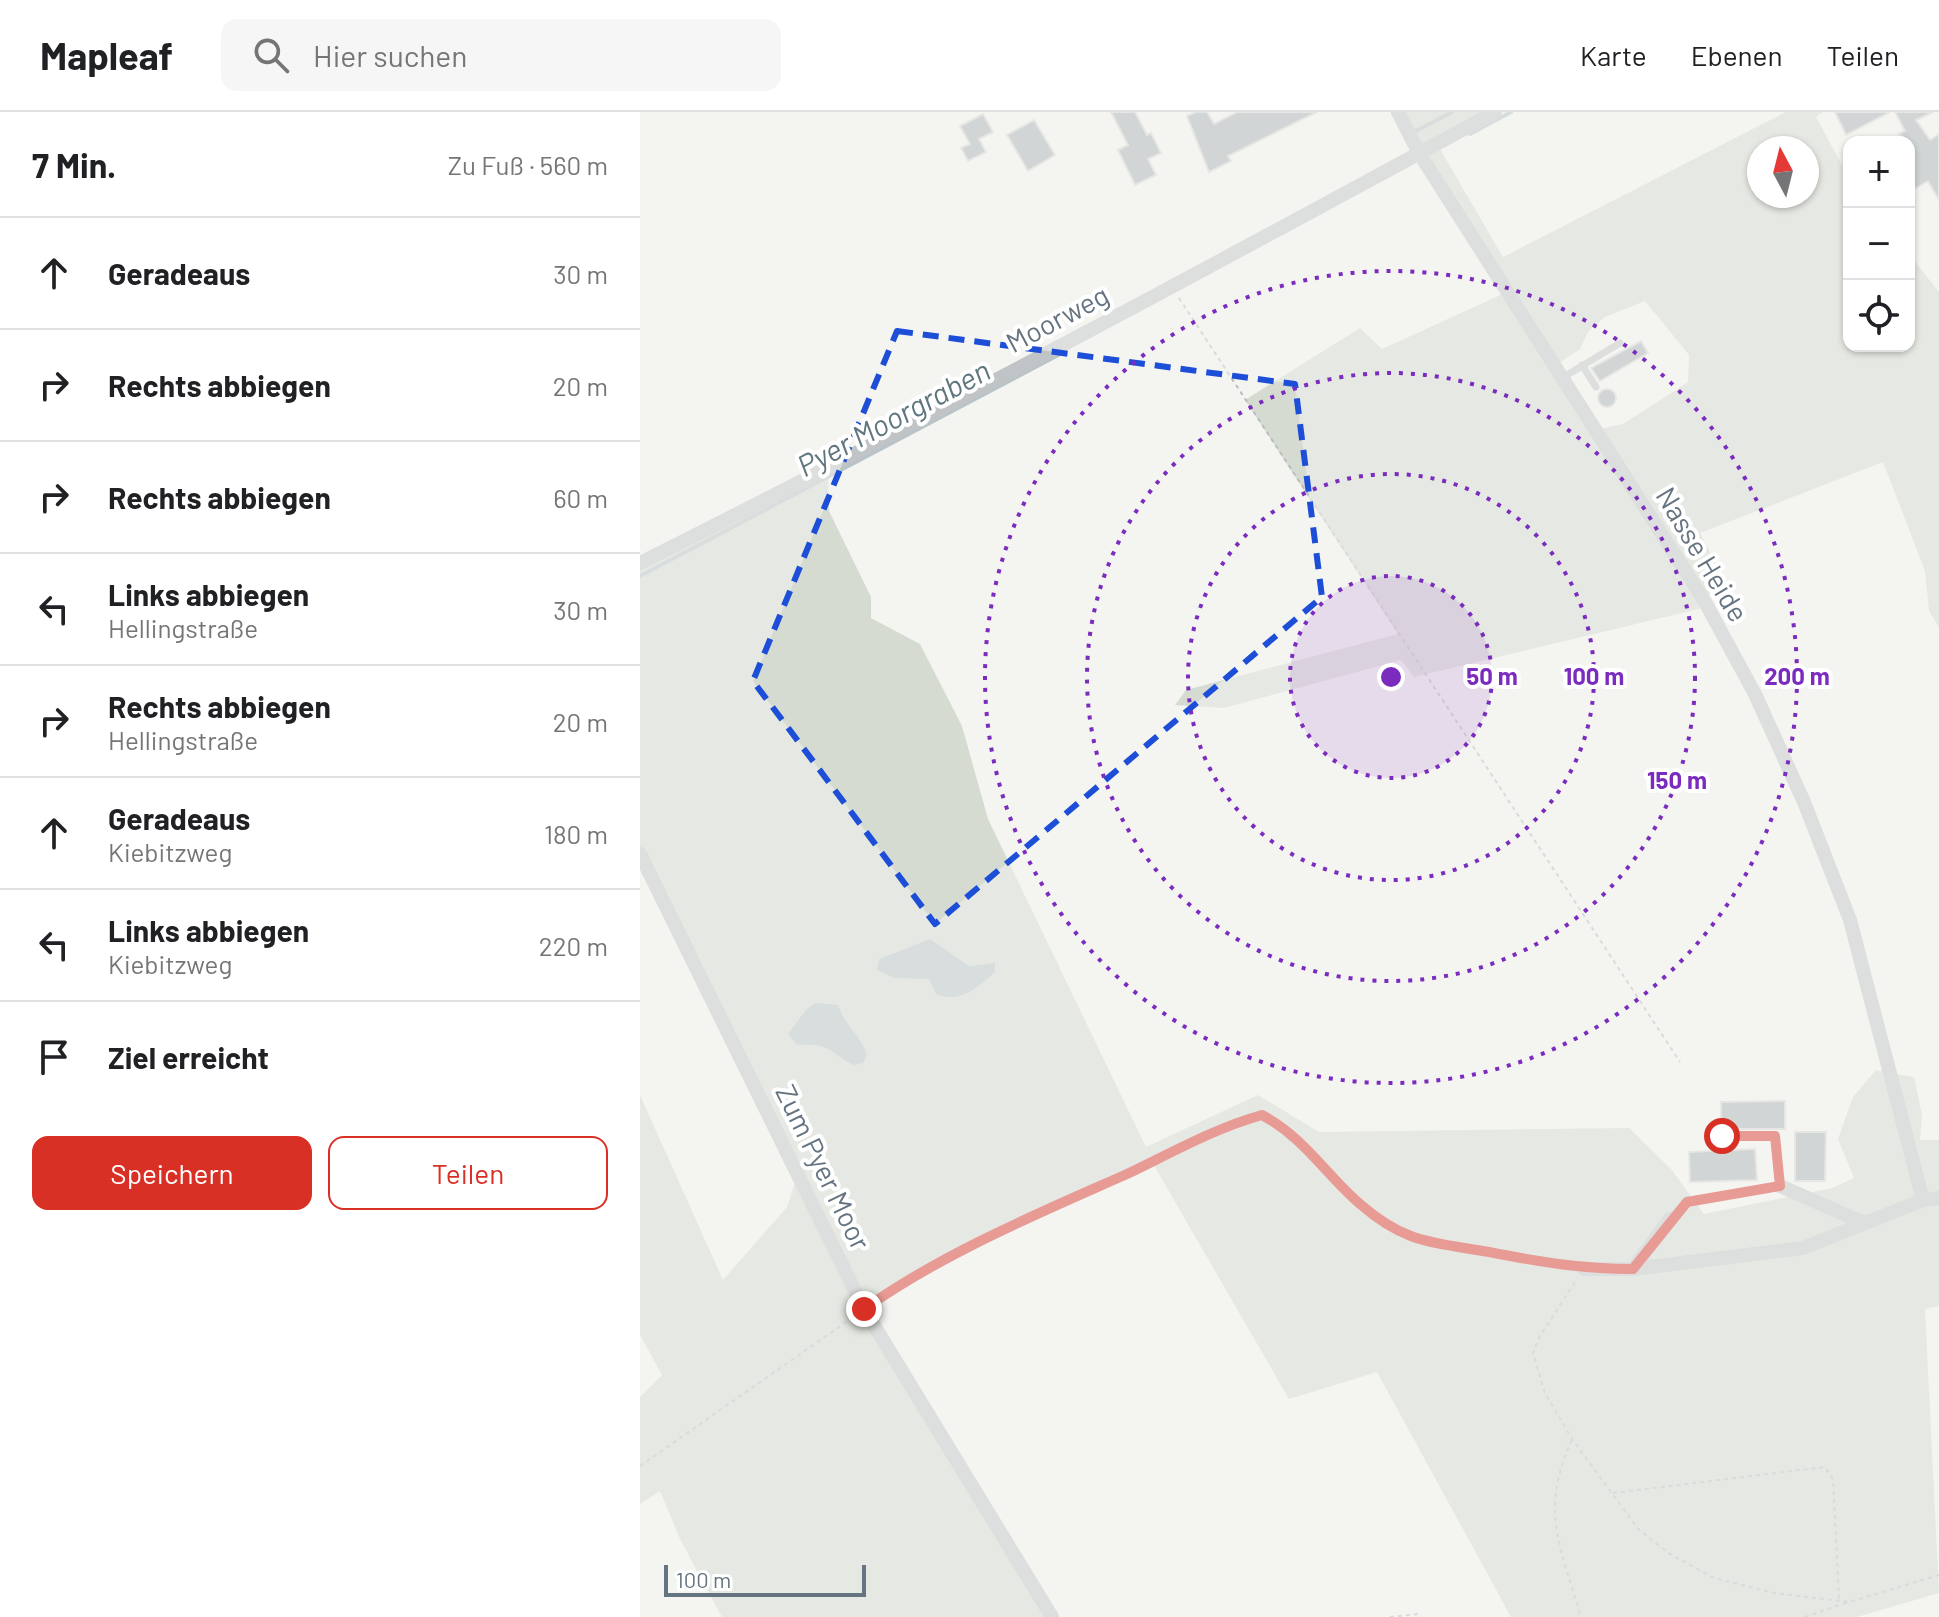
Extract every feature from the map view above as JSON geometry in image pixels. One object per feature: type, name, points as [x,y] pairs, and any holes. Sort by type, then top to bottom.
[{"type":"street","name":"Nasse Heide","points":[[1398,112],[1419,153],[1705,602],[1755,694],[1804,802],[1850,920],[1923,1200]]},
{"type":"street","name":"Moorweg","points":[[640,563],[828,469],[1495,112]]},
{"type":"street","name":"Zum Pyer Moor","points":[[640,854],[864,1309],[1052,1617]]},
{"type":"street","points":[[1780,1186],[1864,1223]]},
{"type":"street","points":[[1584,1269],[1633,1269],[1803,1248],[1923,1200],[1939,1198]]},
{"type":"street","points":[[1633,1269],[1670,1219]]},
{"type":"lane","points":[[1562,378],[1620,343]]},
{"type":"lane","points":[[1582,365],[1596,387]]},
{"type":"lane","points":[[1670,1219],[1687,1202],[1780,1186],[1775,1136],[1722,1136]]},
{"type":"path","points":[[1172,287],[1680,1062]]},
{"type":"path","points":[[640,1466],[913,1275],[1196,1143],[1232,1123],[1262,1115],[1290,1130],[1359,1203],[1394,1231],[1429,1244],[1584,1269],[1540,1336],[1533,1353],[1545,1393],[1572,1439],[1639,1530],[1670,1554],[1714,1578],[1774,1593],[1849,1602]]},
{"type":"path","points":[[1572,1439],[1562,1460],[1553,1500],[1553,1524],[1559,1554],[1581,1617]]},
{"type":"path","points":[[1610,1493],[1825,1467],[1833,1479],[1839,1601]]},
{"type":"path","points":[[1805,1617],[1919,1584],[1939,1575]]},
{"type":"path","points":[[1390,1617],[1419,1614],[1419,1617]]},
{"type":"highlighted area","points":[[897,331],[1295,384],[1322,597],[935,924],[753,681]]},
{"type":"shaded area","points":[[1398,112],[1495,112],[1437,144],[1503,257],[1786,112],[1823,112],[1816,117],[1843,167],[1843,352],[1915,352],[1915,262],[1939,292],[1939,627],[1929,611],[1925,571],[1883,462],[1700,533],[1716,563],[1707,607],[1414,677],[1401,660],[1224,708],[1175,705],[1186,690],[1398,634],[1245,400],[1360,328],[1382,349],[1507,292]],"holes":[[[1645,301],[1689,355],[1688,382],[1623,424],[1595,430],[1555,366],[1580,349],[1588,332],[1605,317]]]},
{"type":"shaded area","points":[[828,469],[829,511],[871,597],[871,618],[920,644],[962,726],[988,819],[1146,1147],[1258,1095],[1319,1132],[1629,1128],[1671,1169],[1704,1214],[1832,1188],[1854,1178],[1838,1139],[1853,1097],[1876,1070],[1914,1077],[1922,1115],[1920,1140],[1939,1140],[1939,1306],[1925,1309],[1939,1593],[1857,1617],[1511,1617],[1377,1372],[1289,1399],[1152,1162],[913,1275],[865,1309],[1052,1617],[722,1617],[680,1539],[660,1491],[640,1504],[640,1397],[662,1375],[640,1335],[640,1095],[723,1280],[787,1207],[798,1172],[640,854],[640,563]]},
{"type":"shaded area","points":[[930,939],[969,966],[995,963],[995,972],[968,993],[945,997],[936,994],[929,979],[894,978],[877,970],[879,959]]},
{"type":"shaded area","points":[[815,1003],[838,1005],[864,1048],[867,1055],[863,1063],[854,1065],[823,1046],[797,1045],[788,1034]]},
{"type":"building","points":[[1111,112],[1135,112],[1147,135],[1151,133],[1161,153],[1148,159],[1156,175],[1135,185],[1118,150],[1128,145]]},
{"type":"building","points":[[1207,112],[1214,124],[1237,112],[1317,112],[1228,156],[1231,161],[1209,172],[1187,116]]},
{"type":"building","points":[[1835,112],[1890,112],[1846,135]]},
{"type":"building","points":[[1895,112],[1933,112],[1916,120],[1930,140],[1939,134],[1939,200],[1928,181],[1915,189],[1915,136],[1899,134],[1905,131]]},
{"type":"building","points":[[983,114],[993,132],[979,139],[986,152],[968,161],[961,148],[970,144],[960,126]]},
{"type":"building","points":[[1034,120],[1055,155],[1028,171],[1007,135]]},
{"type":"building","points":[[1641,341],[1648,353],[1600,381],[1591,368]]},
{"type":"building","points":[[1607,389],[1616,398],[1607,407],[1598,398]]},
{"type":"building","points":[[1785,1101],[1785,1129],[1721,1129],[1721,1102]]},
{"type":"building","points":[[1795,1132],[1826,1132],[1825,1181],[1795,1181]]},
{"type":"building","points":[[1755,1149],[1757,1180],[1690,1182],[1689,1152]]},
{"type":"waterway","points":[[1416,131],[1452,112]]},
{"type":"waterway","name":"Pyer Moorgraben","points":[[1470,134],[1511,112]]},
{"type":"waterway","name":"Pyer Moorgraben","points":[[640,576],[1062,353]]},
{"type":"route","points":[[864,1309],[913,1275],[1021,1222],[1196,1143],[1232,1123],[1262,1115],[1290,1130],[1359,1203],[1394,1231],[1429,1244],[1489,1252],[1538,1264],[1584,1269],[1633,1269],[1670,1219],[1687,1202],[1780,1186],[1775,1136],[1722,1136]]}]
